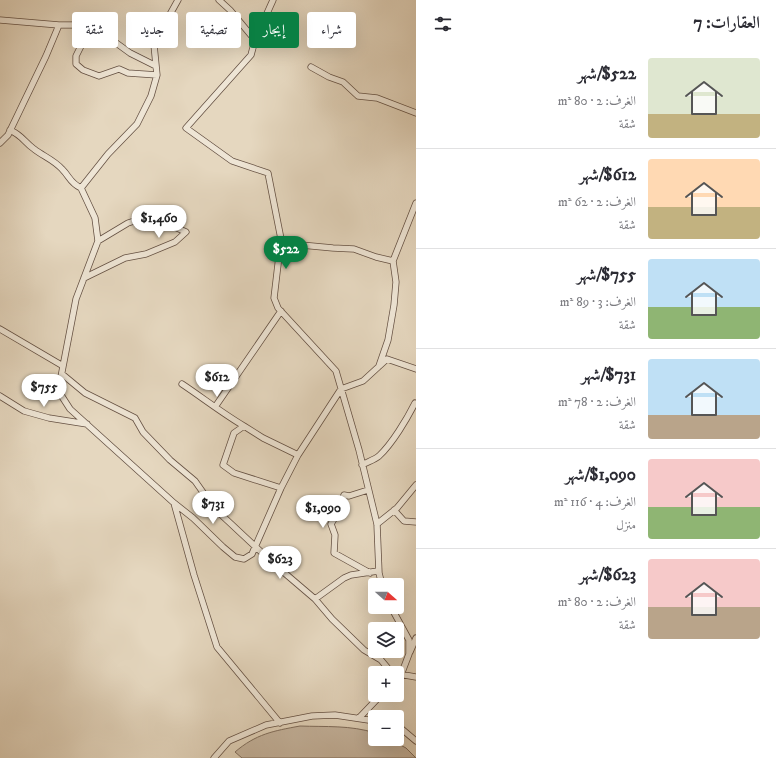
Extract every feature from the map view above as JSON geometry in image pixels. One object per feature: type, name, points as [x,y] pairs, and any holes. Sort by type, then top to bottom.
[{"type":"street","points":[[81,188],[108,154],[137,124],[151,96],[157,75],[154,45],[178,0]]},
{"type":"street","points":[[220,0],[249,34]]},
{"type":"street","points":[[267,12],[273,0]]},
{"type":"street","points":[[0,20],[72,25]]},
{"type":"street","points":[[0,143],[8,135],[46,56],[59,25]]},
{"type":"street","points":[[118,44],[156,66]]},
{"type":"street","points":[[80,48],[76,56],[76,64],[83,70],[99,76],[119,69],[128,73],[157,75]]},
{"type":"street","points":[[252,48],[251,55],[186,128],[232,161],[268,173],[281,239],[274,298],[281,311],[336,372],[377,524],[378,571],[380,578]]},
{"type":"street","points":[[311,66],[329,77],[343,82],[358,96],[377,98],[416,113]]},
{"type":"street","points":[[10,130],[20,135],[33,148],[63,169],[74,184],[81,188],[95,218],[98,241],[76,298],[60,382],[61,395],[70,409],[174,503],[193,518],[222,547],[235,557],[244,559],[252,554],[281,488],[298,455],[341,389],[363,381],[387,359],[416,369]]},
{"type":"street","points":[[379,367],[388,340],[394,305],[396,282],[393,260],[416,203]]},
{"type":"street","points":[[84,278],[125,258],[146,254],[174,242],[186,232],[150,216],[128,223],[98,241]]},
{"type":"street","points":[[280,243],[354,249],[376,257],[393,260]]},
{"type":"street","points":[[214,407],[281,311]]},
{"type":"street","points":[[0,329],[63,366]]},
{"type":"street","points":[[62,374],[85,393],[135,418],[143,432],[170,460],[194,481],[214,508],[315,599],[364,650],[381,660],[386,666]]},
{"type":"street","points":[[182,384],[223,414],[263,438],[298,455]]},
{"type":"street","points":[[0,396],[24,411],[49,418],[87,424]]},
{"type":"street","points":[[362,465],[379,456],[397,435],[415,403]]},
{"type":"street","points":[[244,426],[234,433],[223,465],[234,474],[281,488]]},
{"type":"street","points":[[377,524],[394,510],[416,484]]},
{"type":"street","points":[[368,490],[349,496],[344,495],[337,514],[331,524],[335,536],[334,553],[370,573]]},
{"type":"street","points":[[174,503],[194,576],[217,647],[280,723]]},
{"type":"street","points":[[394,510],[404,522],[416,522]]},
{"type":"street","points":[[315,599],[344,578],[351,575],[378,571]]},
{"type":"street","points":[[395,614],[409,640],[409,654]]},
{"type":"street","points":[[403,666],[416,638]]},
{"type":"street","points":[[404,676],[416,677]]},
{"type":"street","points":[[359,718],[374,702]]},
{"type":"street","points":[[214,758],[229,741],[266,725],[312,716],[335,715],[368,720]]},
{"type":"street","points":[[404,731],[416,741]]},
{"type":"shaded area","points":[[300,726],[338,727],[366,730],[368,731],[368,746],[402,746],[416,758],[242,758],[235,752],[258,737]]}]
